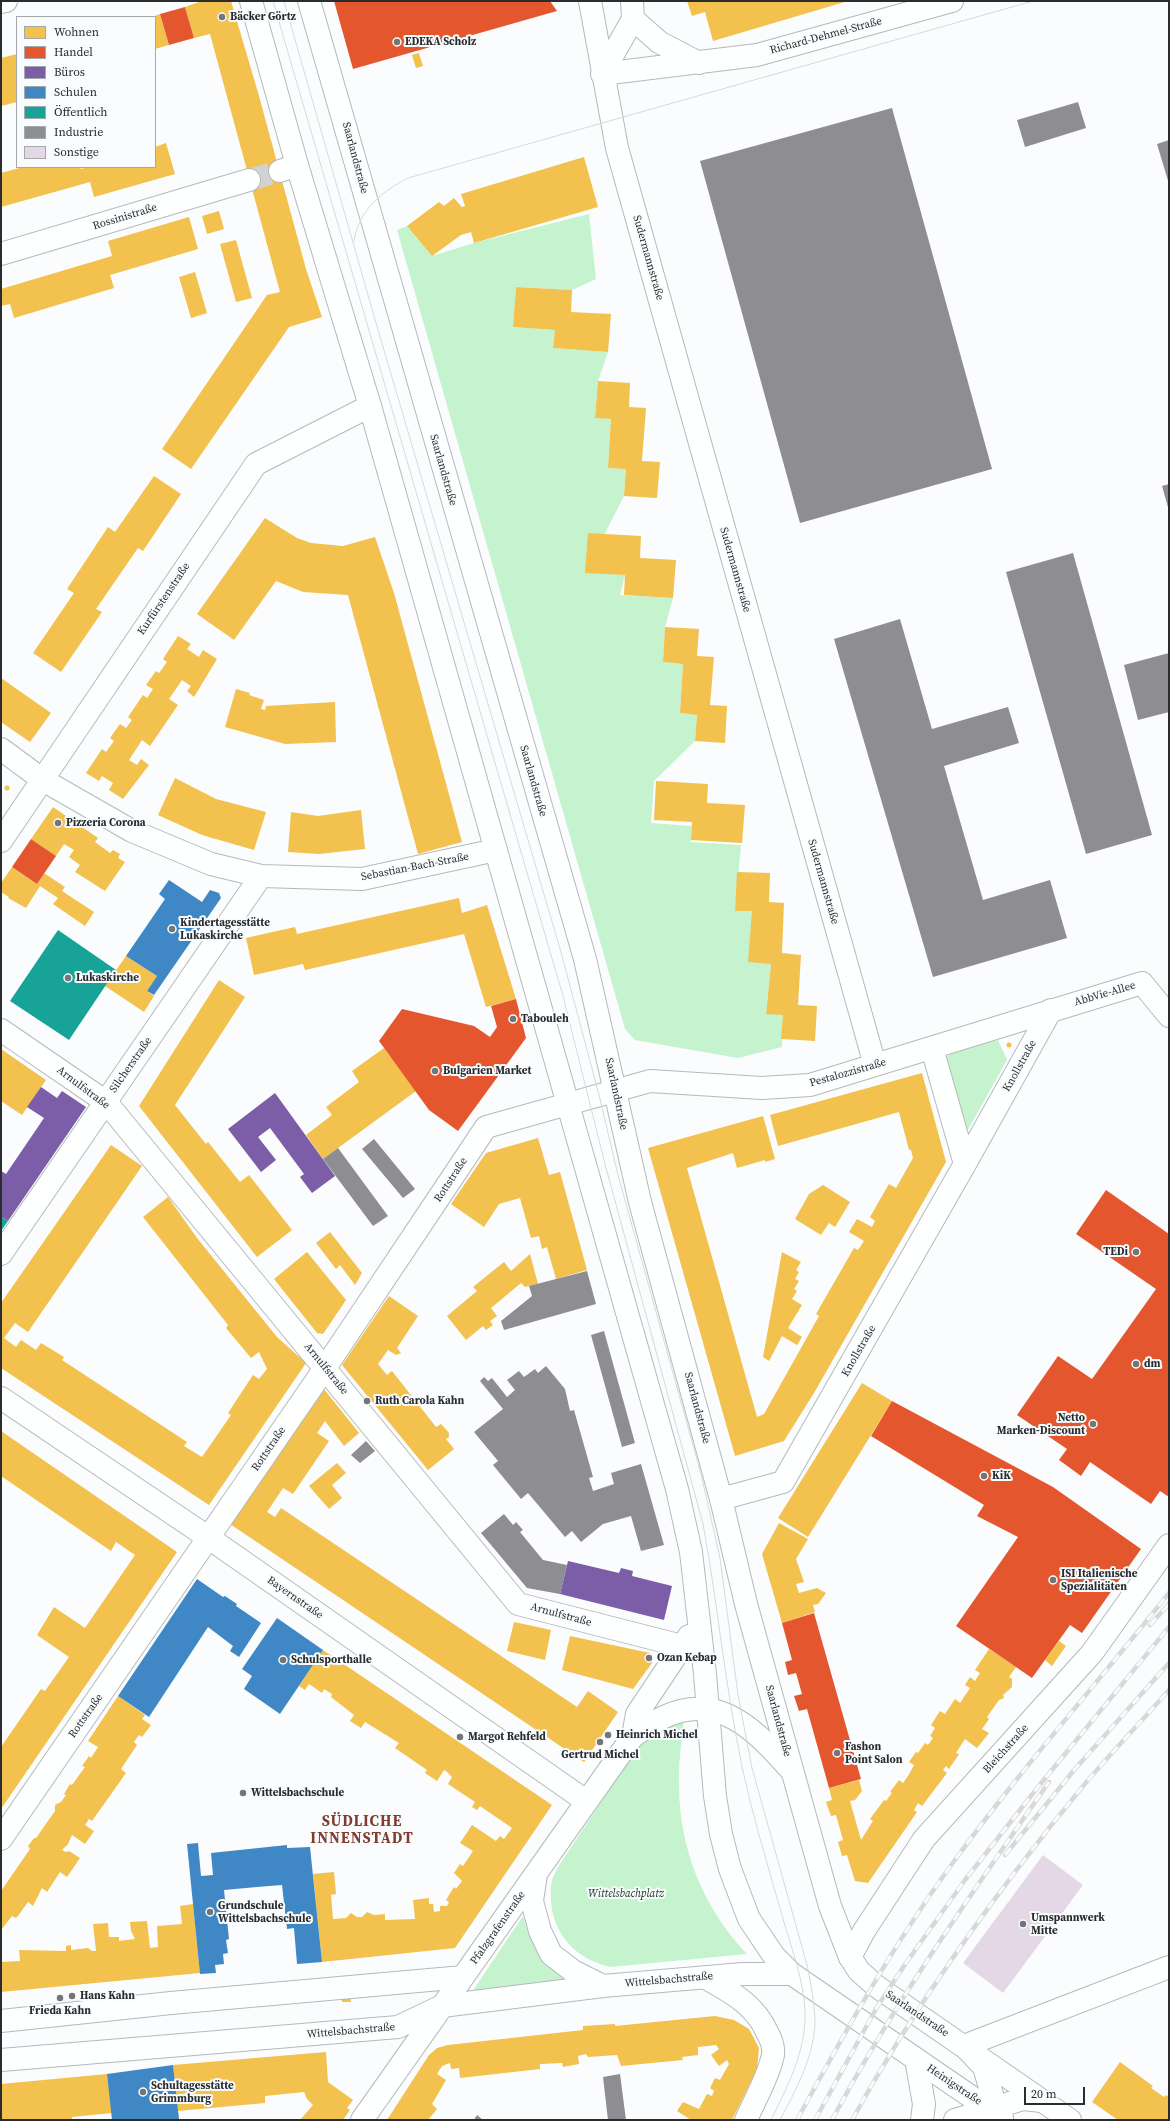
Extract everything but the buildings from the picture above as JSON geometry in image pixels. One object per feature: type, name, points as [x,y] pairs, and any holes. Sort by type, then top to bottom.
[{"type":"main road","points":[[1,2],[6,1]]},
{"type":"main road","points":[[251,1],[288,168],[370,406],[677,1489],[691,1552],[700,1620],[715,1796],[720,1834],[730,1869],[741,1900],[755,1930],[774,1956],[792,1974],[909,2055],[924,2104],[922,2120]]},
{"type":"main road","name":"Saarlandstraße","points":[[309,1],[585,959],[640,1202],[721,1499],[746,1604],[830,1906],[850,1957],[859,1971],[876,1986],[1042,2101]]},
{"type":"main road","name":"Sudermannstraße","points":[[590,1],[602,74],[617,148],[875,1065]]},
{"type":"main road","name":"Richard-Dehmel-Straße","points":[[602,74],[757,55],[952,1]]},
{"type":"main road","points":[[602,74],[632,10],[659,42],[699,63]]},
{"type":"main road","name":"Rossinistraße","points":[[1,254],[249,180]]},
{"type":"main road","name":"Kurfürstenstraße","points":[[1,841],[256,464],[370,406]]},
{"type":"main road","name":"Sebastian-Bach-Straße","points":[[1,749],[43,780],[132,831],[211,864],[261,876],[362,879],[496,850]]},
{"type":"main road","name":"Silcherstraße","points":[[1,1254],[261,876]]},
{"type":"main road","name":"AbbVie-Allee","points":[[1051,1010],[1142,983],[1169,1016]]},
{"type":"main road","name":"Pestalozzistraße","points":[[568,1104],[650,1081],[762,1088],[810,1085],[1051,1010]]},
{"type":"main road","name":"Knollstraße","points":[[721,1499],[783,1482],[965,1164],[1051,1010]]},
{"type":"main road","name":"Arnulfstraße","points":[[1,1030],[106,1102],[518,1604],[682,1646]]},
{"type":"main road","points":[[932,1048],[965,1164]]},
{"type":"main road","name":"Rottstraße","points":[[2,1833],[209,1538],[486,1127],[568,1104]]},
{"type":"main road","name":"Bayernstraße","points":[[1,1398],[209,1538],[586,1802]]},
{"type":"main road","name":"Bleichstraße","points":[[850,1957],[864,1931],[924,1839],[1092,1653],[1169,1545]]},
{"type":"main road","name":"Pfalzgrafenstraße","points":[[362,2120],[632,1736],[637,1714],[700,1620]]},
{"type":"main road","name":"Pfalzgrafenstraße","points":[[632,1736],[665,1717],[689,1710],[708,1709],[732,1717],[743,1723],[761,1737],[791,1770]]},
{"type":"main road","points":[[536,1873],[532,1901],[540,1931],[551,1954],[573,1970],[603,1986]]},
{"type":"main road","points":[[997,2113],[984,2067],[964,2046],[1169,1967]]},
{"type":"main road","name":"Wittelsbachstraße","points":[[1,2060],[398,2027],[442,2006],[603,1986],[743,1974],[792,1974]]},
{"type":"main road","points":[[1,2021],[171,2003],[463,1977]]},
{"type":"main road","points":[[704,1977],[738,1996],[752,2008],[762,2021],[771,2040],[773,2054],[766,2076],[746,2120]]},
{"type":"main road","name":"Heinigstraße","points":[[909,2055],[997,2113]]},
{"type":"main road","points":[[954,2120],[997,2113],[1023,2099],[1042,2101],[1070,2120]]},
{"type":"green space","points":[[589,214],[596,279],[572,290],[516,287],[513,327],[555,330],[553,348],[608,352],[598,381],[595,417],[611,419],[608,468],[626,469],[624,496],[585,572],[625,575],[620,595],[673,598],[665,627],[663,662],[683,664],[680,713],[697,715],[695,741],[654,781],[651,823],[692,826],[691,842],[741,845],[735,910],[752,911],[771,964],[766,1013],[783,1015],[782,1047],[738,1058],[635,1040],[625,1029],[397,230],[407,226],[432,256],[474,243]]},
{"type":"green space","points":[[998,1040],[1007,1060],[965,1135],[943,1060],[952,1053]]},
{"type":"green space","name":"Wittelsbachplatz","points":[[684,1718],[679,1785],[680,1809],[689,1855],[697,1877],[718,1918],[747,1954],[610,1967],[587,1958],[570,1945],[563,1936],[553,1915],[551,1886],[553,1877],[560,1864],[643,1739]]},
{"type":"green space","points":[[523,1916],[526,1927],[539,1953],[558,1974],[567,1981],[472,1992]]},
{"type":"tunnel","points":[[249,180],[280,171]]},
{"type":"tram line","points":[[273,1],[563,996],[605,1164],[703,1524],[735,1732],[742,1767],[758,1830],[797,1966],[804,2000],[805,2027],[799,2055],[795,2068],[771,2120]]},
{"type":"tram line","points":[[284,1],[374,316],[561,952],[599,1095],[618,1175],[701,1474],[720,1558],[738,1695],[752,1768],[807,1965],[813,1999],[815,2020],[812,2046],[804,2072],[780,2120]]},
{"type":"tram line","points":[[354,241],[357,230],[366,211],[389,189],[408,178],[1033,1]]},
{"type":"railway","points":[[797,2120],[870,1989],[930,1895],[1004,1795],[1169,1593]]},
{"type":"railway","points":[[1150,1625],[1169,1604]]},
{"type":"railway","points":[[815,2120],[877,2007],[906,1963],[965,1880],[1038,1787],[1169,1627]]},
{"type":"railway","points":[[1005,1855],[1075,1769],[1169,1663]]},
{"type":"railway","points":[[852,2120],[877,2076],[931,1990],[990,1906],[1052,1824],[1084,1785],[1169,1690]]},
{"type":"railway","points":[[832,2120],[856,2076],[908,1990],[1049,1782]]},
{"type":"place","name":"Bäcker Görtz","points":[[222,17]]},
{"type":"place","name":"EDEKA Scholz","points":[[397,42]]},
{"type":"place","name":"Pizzeria Corona","points":[[58,823]]},
{"type":"place","name":"Kindertagesstätte Lukaskirche","points":[[172,929]]},
{"type":"place","name":"Lukaskirche","points":[[68,978]]},
{"type":"place","name":"Tabouleh","points":[[513,1019]]},
{"type":"place","name":"Bulgarien Market","points":[[435,1071]]},
{"type":"place","name":"TEDi","points":[[1136,1252]]},
{"type":"place","name":"dm","points":[[1136,1364]]},
{"type":"place","name":"Ruth Carola Kahn","points":[[367,1401]]},
{"type":"place","name":"Netto Marken-Discount","points":[[1093,1424]]},
{"type":"place","name":"KiK","points":[[984,1476]]},
{"type":"place","name":"ISI Italienische Spezialitäten","points":[[1053,1580]]},
{"type":"place","name":"Ozan Kebap","points":[[649,1658]]},
{"type":"place","name":"Schulsporthalle","points":[[283,1660]]},
{"type":"place","name":"Heinrich Michel","points":[[608,1735]]},
{"type":"place","name":"Margot Rehfeld","points":[[460,1737]]},
{"type":"place","name":"Gertrud Michel","points":[[600,1742]]},
{"type":"place","name":"Fashon Point Salon","points":[[837,1753]]},
{"type":"place","name":"Wittelsbachschule","points":[[243,1793]]},
{"type":"place","name":"Grundschule Wittelsbachschule","points":[[210,1912]]},
{"type":"place","name":"Umspannwerk Mitte","points":[[1023,1924]]},
{"type":"place","name":"Hans Kahn","points":[[72,1996]]},
{"type":"place","name":"Frieda Kahn","points":[[60,1998]]},
{"type":"place","name":"Schultagesstätte Grimmburg","points":[[143,2092]]},
{"type":"district","name":"SÜDLICHE INNENSTADT","points":[[362,1830]]}]
